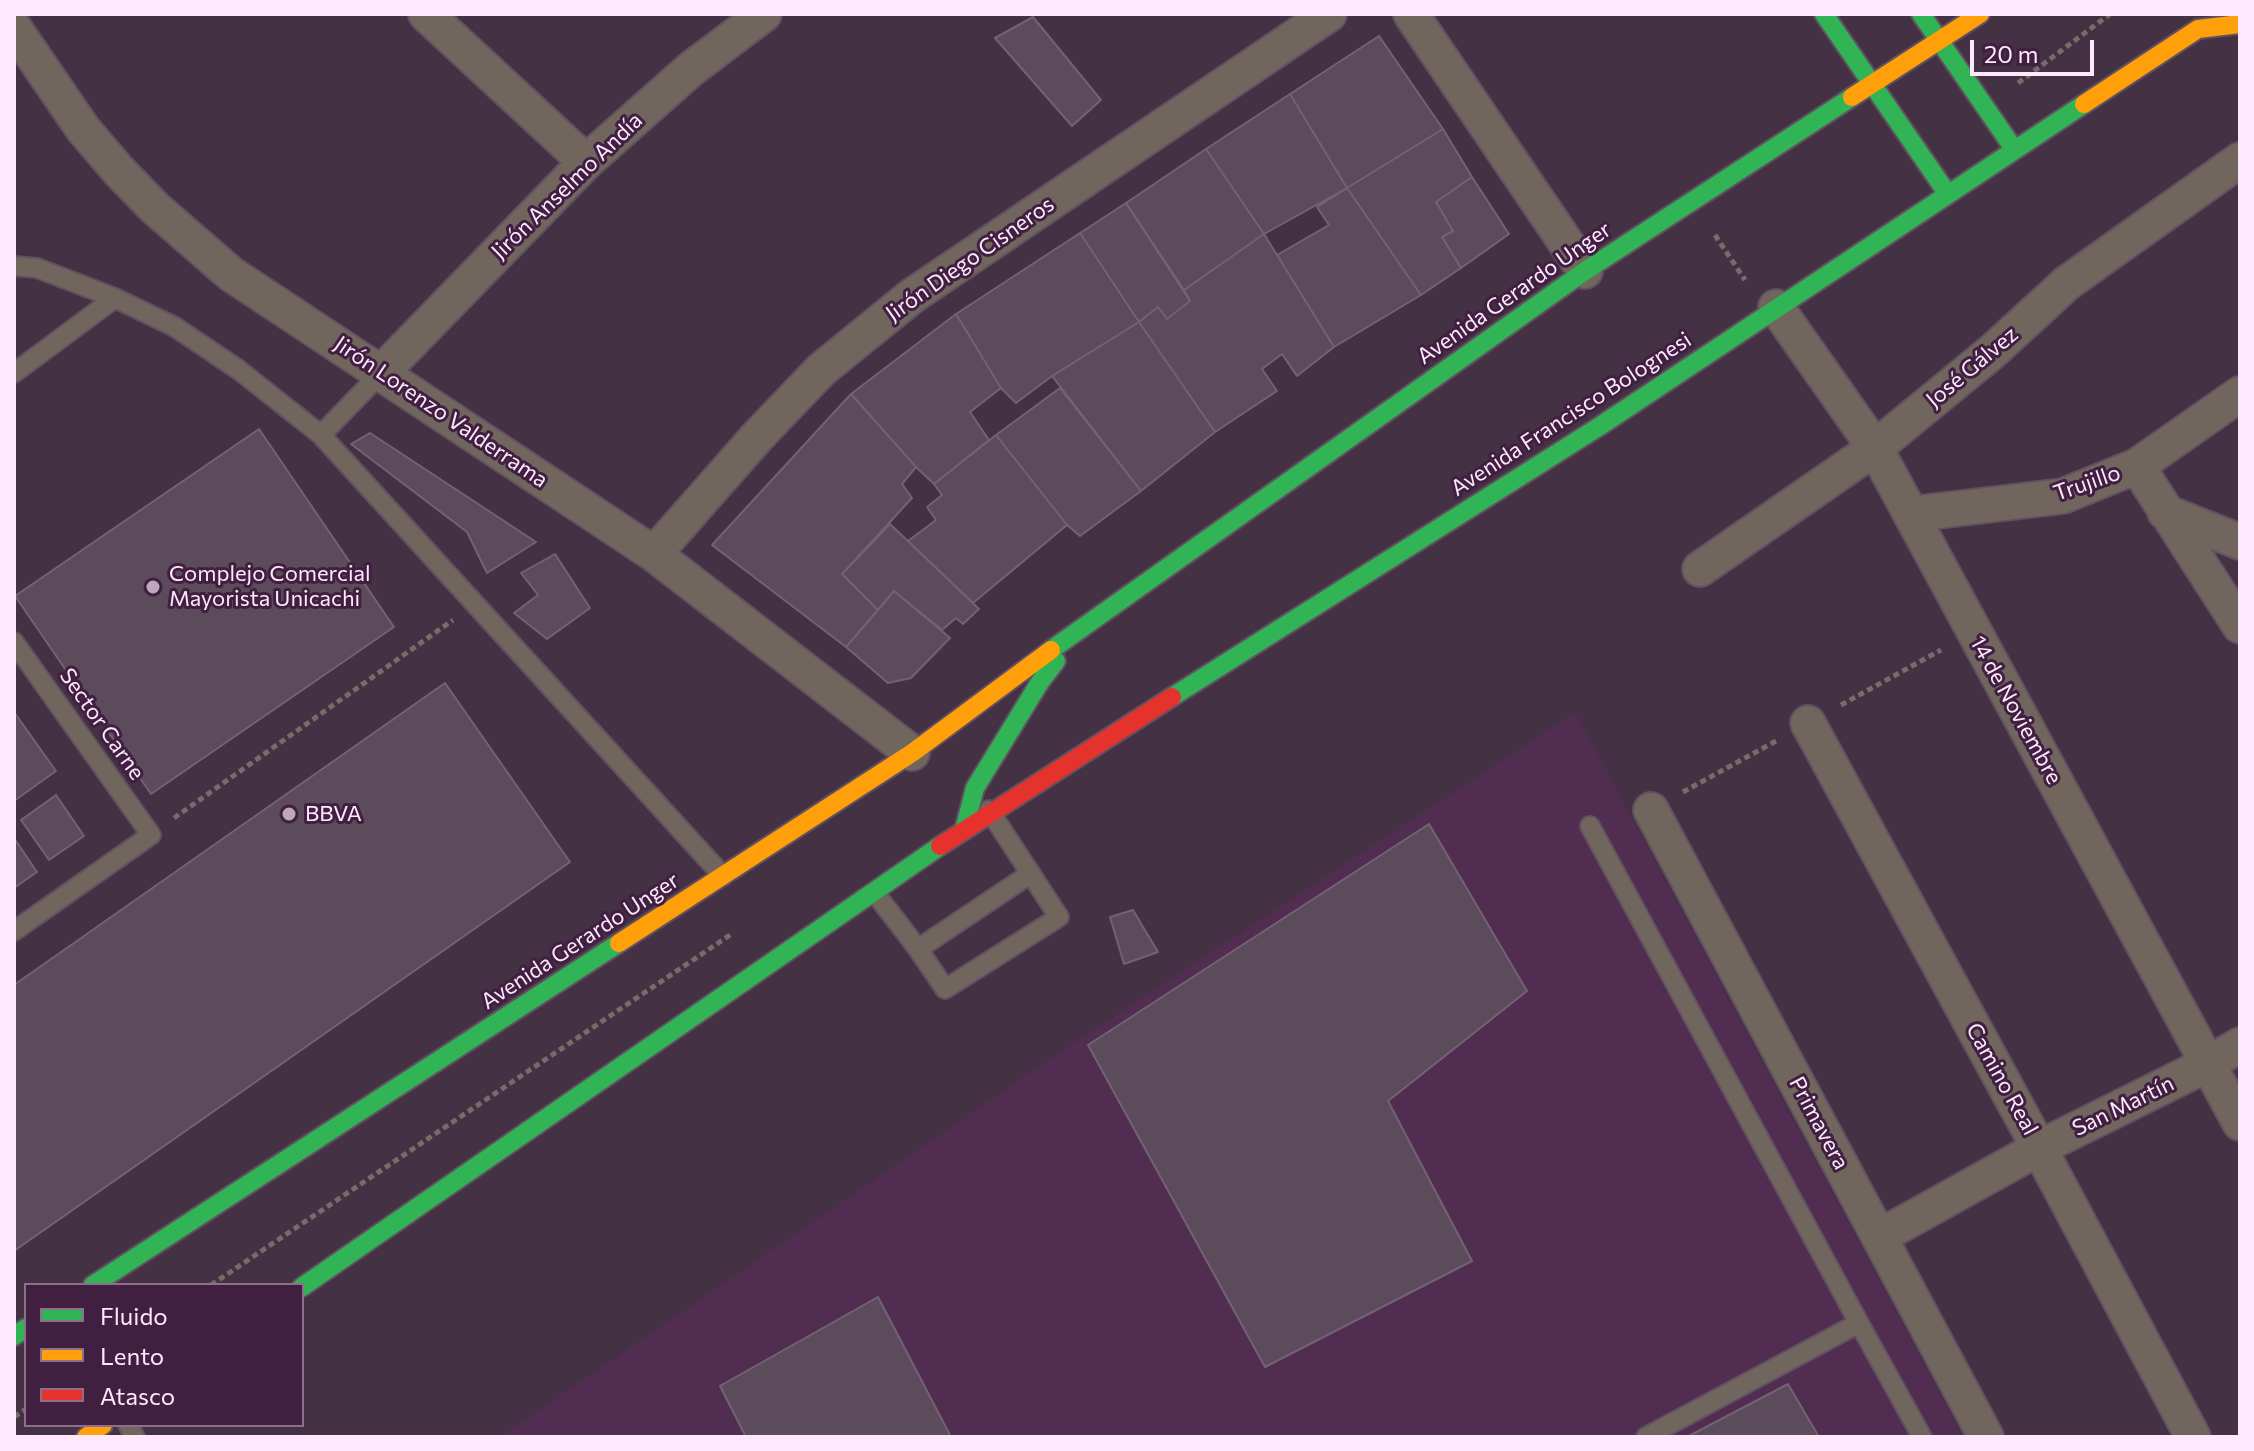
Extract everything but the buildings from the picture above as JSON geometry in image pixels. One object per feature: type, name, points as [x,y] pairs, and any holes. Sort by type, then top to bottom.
[{"type":"main road","points":[[1824,14],[1947,193]]},
{"type":"main road","points":[[1921,14],[2014,149]]},
{"type":"main road","name":"Avenida Gerardo Unger","points":[[96,1283],[912,753],[1085,625],[1585,271],[1980,14]]},
{"type":"main road","name":"Avenida Francisco Bolognesi","points":[[964,830],[1600,426],[2198,29],[2240,24]]},
{"type":"main road","name":"Avenida Gerardo Unger","points":[[964,830],[975,788],[1040,682],[1085,625]]},
{"type":"main road","points":[[304,1286],[964,830]]},
{"type":"street","points":[[426,14],[586,162]]},
{"type":"street","name":"Jirón Anselmo Andía","points":[[382,372],[586,162],[691,69],[764,14]]},
{"type":"street","name":"Jirón Diego Cisneros","points":[[654,554],[821,370],[912,296],[1329,14]]},
{"type":"street","points":[[1411,14],[1585,271]]},
{"type":"street","name":"Jirón Lorenzo Valderrama","points":[[14,28],[83,129],[155,208],[231,274],[654,554],[912,753]]},
{"type":"street","name":"José Gálvez","points":[[1700,569],[1875,448],[1993,351],[2067,283],[2240,160]]},
{"type":"street","name":"14 de Noviembre","points":[[1772,310],[1875,448],[2240,1123]]},
{"type":"street","name":"Trujillo","points":[[1912,514],[2063,496],[2137,466],[2240,394]]},
{"type":"street","points":[[2137,466],[2240,626]]},
{"type":"street","points":[[2165,512],[2240,542]]},
{"type":"street","name":"Camino Real","points":[[1808,723],[2193,1437]]},
{"type":"street","name":"Primavera","points":[[1651,810],[1986,1437]]},
{"type":"street","name":"San Martín","points":[[1879,1237],[2039,1148],[2240,1045]]},
{"type":"lane","points":[[14,266],[37,268],[115,298],[188,335],[239,370],[321,435],[723,876]]},
{"type":"lane","points":[[14,373],[115,298]]},
{"type":"lane","points":[[321,435],[382,372]]},
{"type":"lane","name":"Sector Carne","points":[[14,642],[151,835]]},
{"type":"lane","points":[[875,893],[945,989],[1059,917],[975,788]]},
{"type":"lane","points":[[1590,826],[1922,1437]]},
{"type":"lane","points":[[14,931],[151,835]]},
{"type":"lane","points":[[918,949],[1030,874]]},
{"type":"lane","points":[[1646,1437],[1859,1323]]},
{"type":"path","points":[[1692,201],[1772,310]]},
{"type":"path","points":[[151,835],[476,604]]},
{"type":"shaded area","points":[[1575,712],[1963,1437],[500,1437],[1072,1044]]},
{"type":"traffic: fast","points":[[1824,14],[1947,193]]},
{"type":"traffic: fast","points":[[1921,14],[2014,149]]},
{"type":"traffic: fast","points":[[1051,650],[1585,271],[1852,97]]},
{"type":"traffic: fast","points":[[1172,697],[1600,426],[2084,104]]},
{"type":"traffic: fast","points":[[964,830],[975,788],[1056,661]]},
{"type":"traffic: fast","points":[[304,1286],[940,846]]},
{"type":"traffic: fast","points":[[96,1283],[619,943]]},
{"type":"traffic: fast","points":[[14,1336],[24,1329]]},
{"type":"traffic: slow","points":[[1852,97],[1980,14]]},
{"type":"traffic: slow","points":[[2084,104],[2198,29],[2240,24]]},
{"type":"traffic: slow","points":[[619,943],[912,753],[1051,650]]},
{"type":"traffic: slow","points":[[86,1437],[100,1427]]},
{"type":"traffic: jam","points":[[940,846],[1172,697]]},
{"type":"place","name":"Complejo Comercial Mayorista Unicachi","points":[[153,587]]},
{"type":"place","name":"BBVA","points":[[289,814]]}]
